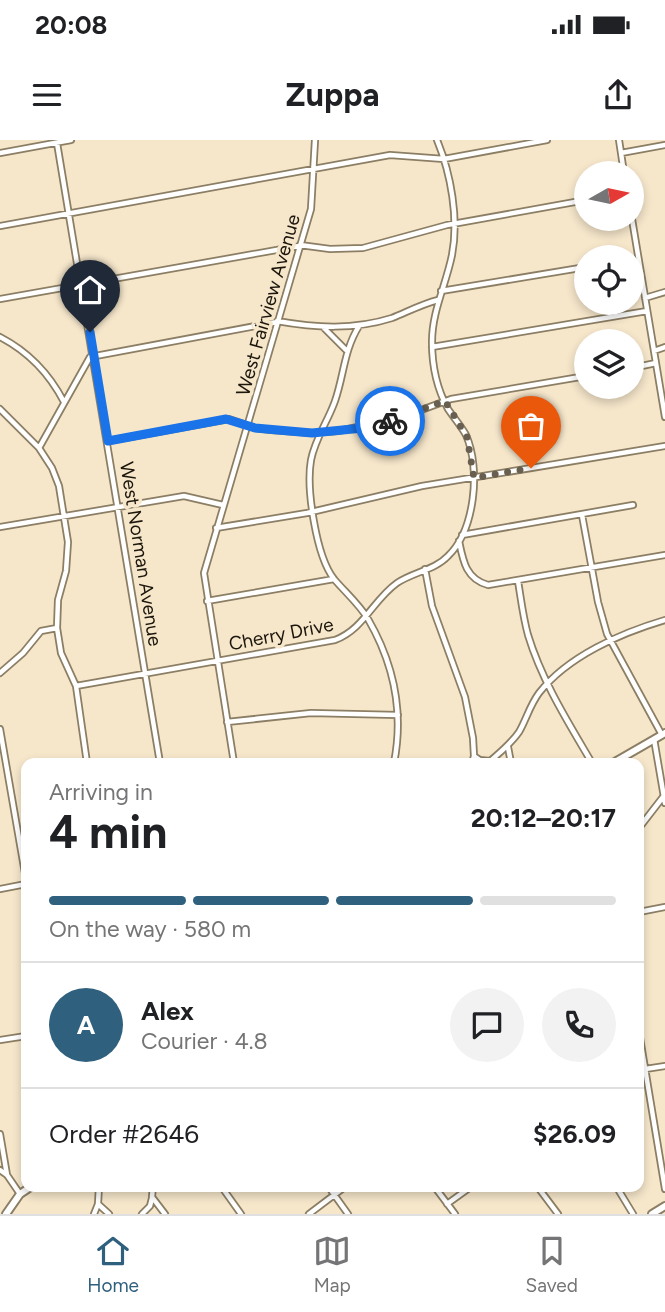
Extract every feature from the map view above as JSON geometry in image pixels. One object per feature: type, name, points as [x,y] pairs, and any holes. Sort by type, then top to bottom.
[{"type":"main road","points":[[622,758],[663,734]]},
{"type":"main road","points":[[6,1214],[23,1192]]},
{"type":"main road","points":[[652,1214],[665,1206]]},
{"type":"street","points":[[0,153],[71,140]]},
{"type":"street","name":"West Fairview Avenue","points":[[233,758],[204,573],[312,202],[315,140]]},
{"type":"street","name":"Cherry Drive","points":[[76,686],[335,639],[351,633],[391,588],[405,578],[444,560],[460,538],[469,514],[474,478],[467,437],[445,401],[438,382],[432,347],[438,300],[452,254],[454,224],[444,159],[437,140]]},
{"type":"street","points":[[0,226],[396,154],[444,159],[547,140]]},
{"type":"street","points":[[619,140],[622,161]]},
{"type":"street","name":"West Norman Avenue","points":[[57,142],[159,758]]},
{"type":"street","points":[[621,153],[665,145]]},
{"type":"street","points":[[0,299],[300,246],[363,248],[454,224],[574,202]]},
{"type":"street","points":[[441,291],[574,269]]},
{"type":"street","points":[[645,298],[665,292]]},
{"type":"street","points":[[644,294],[665,417]]},
{"type":"street","points":[[39,447],[88,359],[94,356],[277,322],[323,328],[359,326],[388,319],[438,300]]},
{"type":"street","points":[[432,347],[647,310]]},
{"type":"street","points":[[359,326],[346,350],[339,389],[311,459],[313,512],[319,548],[334,579],[366,616],[387,660],[394,684],[398,715],[394,758]]},
{"type":"street","points":[[323,328],[333,334],[346,350]]},
{"type":"street","points":[[0,337],[38,363],[64,402]]},
{"type":"street","points":[[654,351],[665,347]]},
{"type":"street","points":[[644,366],[656,363]]},
{"type":"street","points":[[108,441],[226,419],[271,430],[321,432],[372,426],[445,401],[574,378]]},
{"type":"street","points":[[0,409],[39,447],[57,478],[65,516],[68,556],[58,600],[57,628],[61,653],[76,686],[86,758]]},
{"type":"street","points":[[216,528],[313,512],[388,493],[665,446]]},
{"type":"street","points":[[0,527],[184,496],[223,505]]},
{"type":"street","points":[[633,505],[460,538],[466,569],[475,580],[491,585],[665,555]]},
{"type":"street","points":[[582,514],[598,603],[610,641],[663,734]]},
{"type":"street","points":[[425,569],[432,606],[466,697],[474,756],[477,758]]},
{"type":"street","points":[[207,601],[334,579]]},
{"type":"street","points":[[518,581],[528,635],[547,684],[589,758]]},
{"type":"street","points":[[494,758],[508,746],[519,731],[533,701],[547,684],[576,661],[610,641],[665,620]]},
{"type":"street","points":[[0,673],[23,653],[41,631],[57,628]]},
{"type":"street","points":[[227,722],[311,713],[398,715]]},
{"type":"street","points":[[0,733],[21,853]]},
{"type":"street","points":[[654,739],[665,803]]},
{"type":"street","points":[[508,746],[510,758]]},
{"type":"street","points":[[644,822],[664,796]]},
{"type":"street","points":[[0,889],[21,883]]},
{"type":"street","points":[[644,911],[665,907]]},
{"type":"street","points":[[0,1041],[21,1037]]},
{"type":"street","points":[[644,1069],[665,1066]]},
{"type":"street","points":[[644,1079],[665,1189]]},
{"type":"street","points":[[0,1134],[7,1175]]},
{"type":"street","points":[[0,1170],[7,1175],[20,1194]]},
{"type":"street","points":[[94,1214],[98,1192]]},
{"type":"street","points":[[142,1214],[150,1206],[152,1192]]},
{"type":"street","points":[[225,1192],[241,1214]]},
{"type":"street","points":[[332,1192],[348,1214]]},
{"type":"street","points":[[309,1214],[338,1192]]},
{"type":"street","points":[[438,1192],[455,1214]]},
{"type":"street","points":[[447,1205],[464,1192]]},
{"type":"street","points":[[542,1192],[558,1214]]},
{"type":"street","points":[[620,1192],[633,1214]]},
{"type":"street","points":[[152,1197],[165,1214]]},
{"type":"street","points":[[97,1204],[109,1214]]},
{"type":"way so far","points":[[390,421],[445,401],[467,437],[474,478],[531,468]]},
{"type":"route","points":[[90,332],[108,441],[226,419],[255,428],[312,433],[363,428],[390,421]]}]
